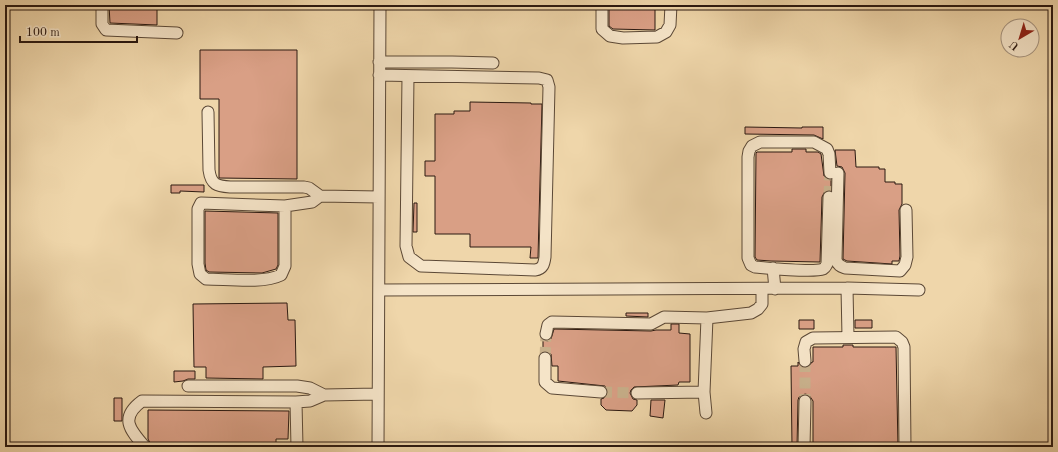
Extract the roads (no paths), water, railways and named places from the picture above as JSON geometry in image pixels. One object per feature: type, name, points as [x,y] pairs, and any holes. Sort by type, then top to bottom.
[{"type":"lane","points":[[102,5],[102,24],[106,30],[177,33]]},
{"type":"lane","points":[[378,447],[380,5]]},
{"type":"lane","points":[[602,5],[602,29],[610,36],[623,38],[657,37],[666,32],[670,25],[671,5]]},
{"type":"lane","points":[[379,62],[493,63]]},
{"type":"lane","points":[[379,75],[539,78],[547,80],[549,88],[545,257],[542,268],[535,270],[421,266],[409,257],[406,246],[408,76]]},
{"type":"lane","points":[[208,112],[209,170],[210,178],[215,184],[230,187],[304,187],[309,188],[320,196],[379,198]]},
{"type":"lane","points":[[829,197],[827,264],[822,269],[806,270],[755,267],[751,265],[748,258],[749,151],[752,146],[760,142],[814,142],[827,148],[834,173],[837,264],[845,268],[900,271]]},
{"type":"lane","points":[[285,206],[284,266],[281,275],[273,279],[255,280],[206,279],[200,274],[198,264],[198,209],[201,203],[285,206],[312,202],[320,196]]},
{"type":"lane","points":[[900,290],[900,271],[905,265],[907,257],[906,210]]},
{"type":"lane","points":[[773,268],[775,289]]},
{"type":"lane","points":[[861,289],[863,269]]},
{"type":"lane","points":[[806,270],[808,288]]},
{"type":"lane","points":[[379,290],[808,288],[919,290]]},
{"type":"lane","points":[[847,288],[848,337]]},
{"type":"lane","points":[[546,334],[548,324],[552,322],[651,324],[664,317],[707,318],[738,315],[754,311],[762,304],[762,289]]},
{"type":"lane","points":[[706,413],[704,392],[707,318]]},
{"type":"lane","points":[[805,361],[804,349],[806,342],[813,338],[896,337],[902,342],[904,347],[905,447]]},
{"type":"lane","points":[[545,358],[546,382],[552,388],[601,392]]},
{"type":"lane","points":[[188,386],[298,386],[310,388],[324,395]]},
{"type":"lane","points":[[637,393],[704,392]]},
{"type":"lane","points":[[145,447],[131,431],[129,426],[130,413],[134,406],[142,401],[296,402],[310,401],[324,395],[378,394]]},
{"type":"lane","points":[[804,447],[805,401]]},
{"type":"lane","points":[[296,402],[297,447]]},
{"type":"tunnel","points":[[829,197],[830,173]]},
{"type":"tunnel","points":[[545,358],[546,334]]},
{"type":"tunnel","points":[[805,361],[805,401]]},
{"type":"tunnel","points":[[601,392],[637,393]]}]
